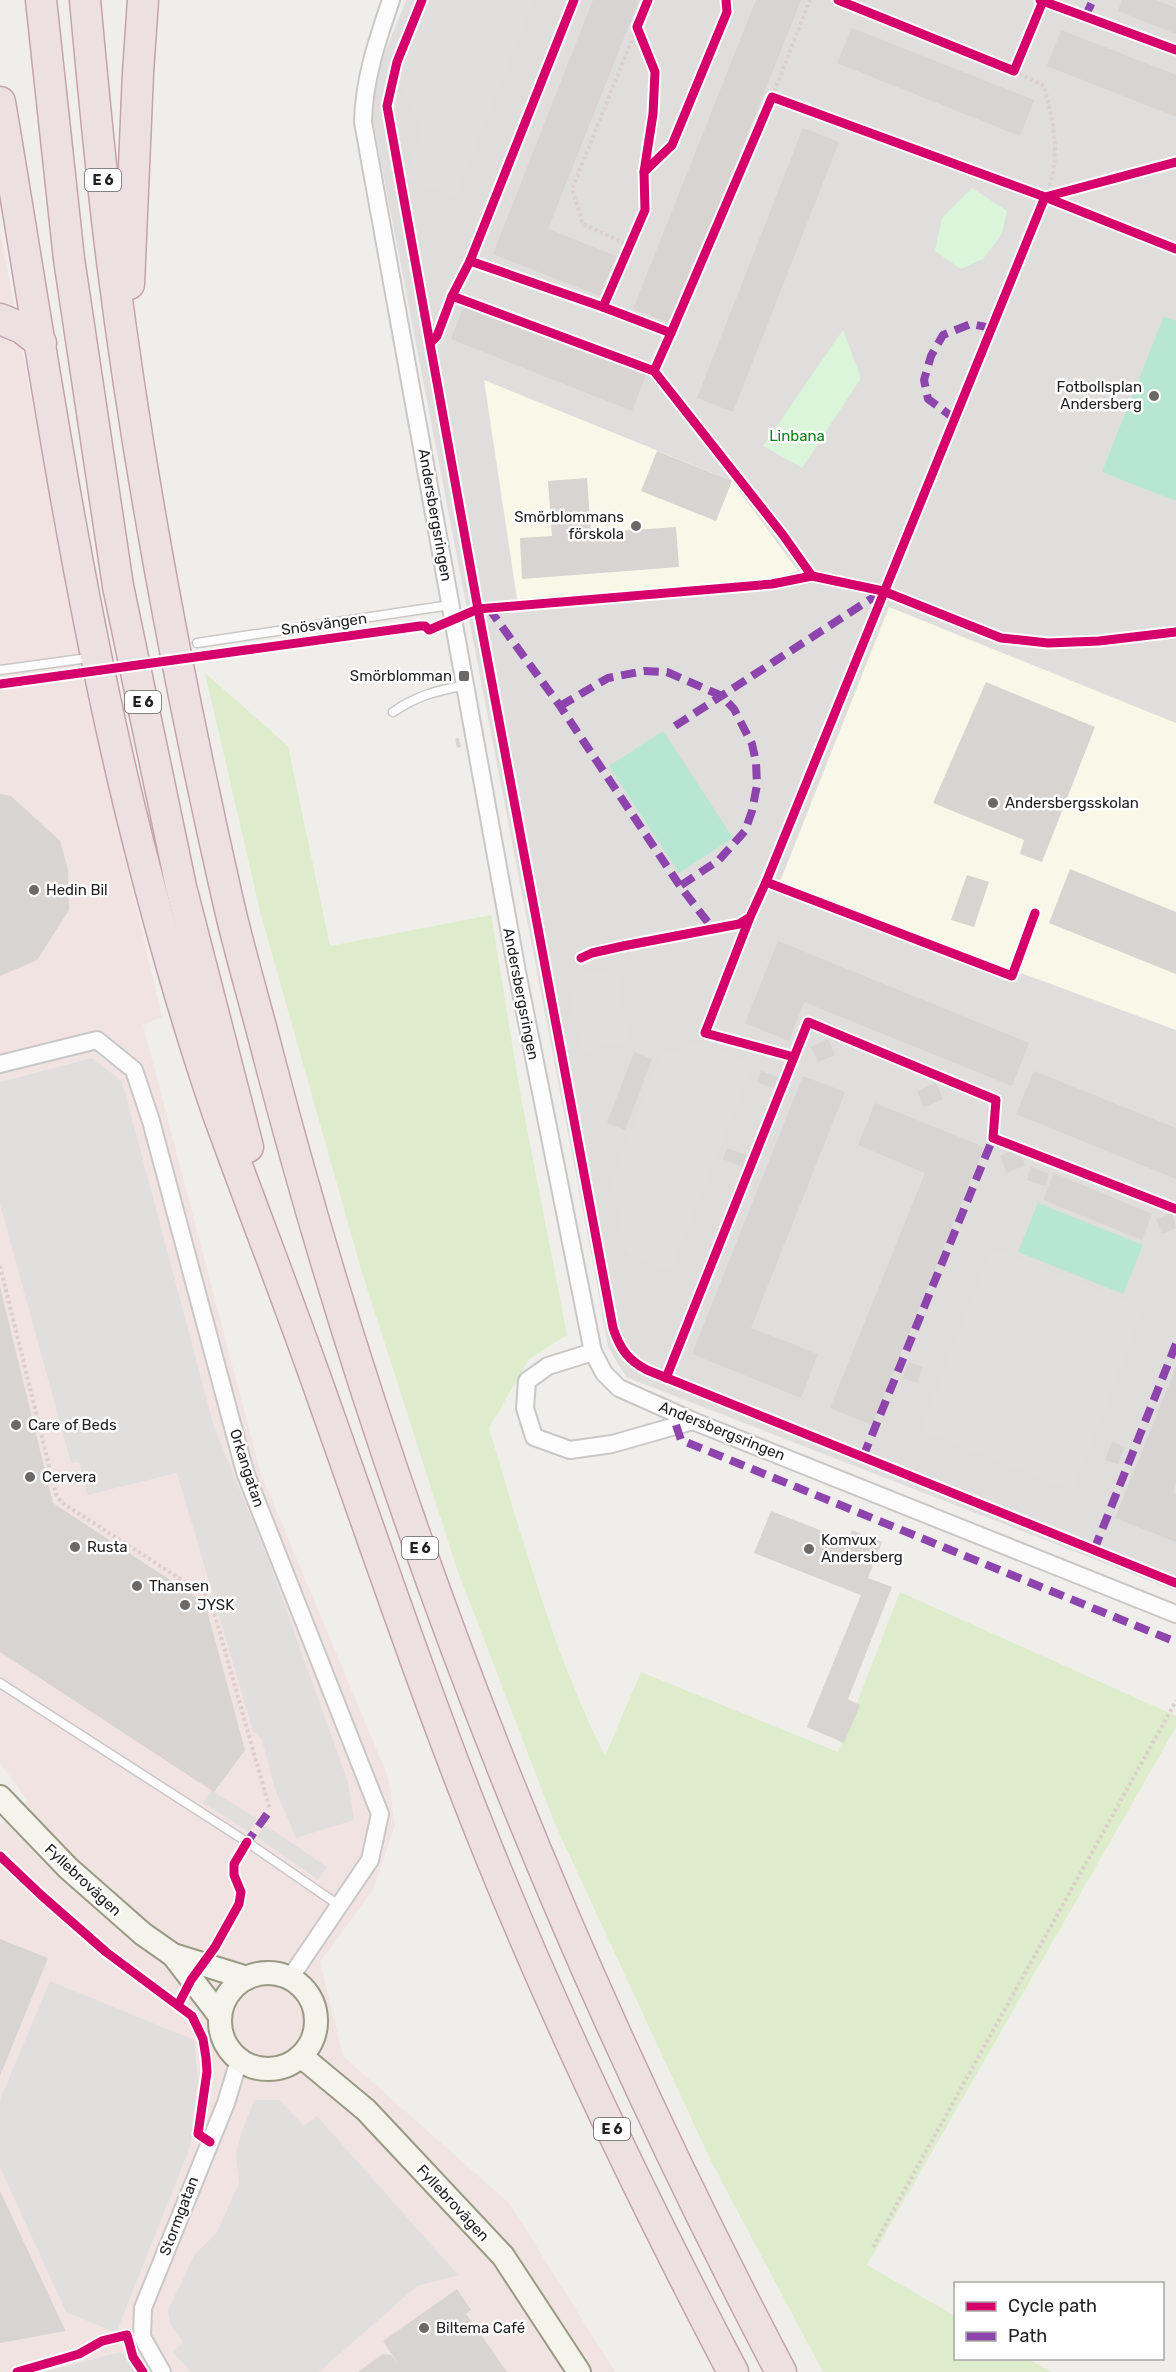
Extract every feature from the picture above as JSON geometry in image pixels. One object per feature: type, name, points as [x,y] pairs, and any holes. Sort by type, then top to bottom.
[{"type":"highway","name":"E 6","points":[[41,0],[69,259],[118,586],[181,887],[255,1174],[320,1388],[409,1644],[500,1880],[580,2063],[733,2372]]},
{"type":"highway","name":"E 6","points":[[85,0],[111,259],[153,532],[179,669],[230,906],[296,1159],[361,1376],[449,1631],[540,1861],[621,2047],[734,2282],[781,2372]]},
{"type":"highway","points":[[126,359],[138,74],[144,0]]},
{"type":"highway","points":[[0,102],[100,671],[131,813],[170,957],[216,1108],[320,1388]]},
{"type":"highway","points":[[0,319],[22,328],[41,343]]},
{"type":"street","name":"Andersbergsringen","points":[[391,0],[369,66],[363,122],[517,972],[592,1353],[604,1373],[619,1388],[693,1420],[1176,1614]]},
{"type":"street","name":"Orkangatan","points":[[0,1064],[97,1040],[134,1070],[154,1131],[245,1472],[380,1814],[370,1860],[290,1978]]},
{"type":"street","points":[[592,1353],[549,1366],[526,1381],[525,1408],[534,1437],[570,1450],[612,1444],[693,1420]]},
{"type":"street","name":"Fyllebrovägen","points":[[0,1797],[68,1868],[106,1903],[143,1934],[173,1955],[220,2016],[224,2040],[239,2060]]},
{"type":"street","name":"Fyllebrovägen","points":[[173,1955],[247,1978],[268,1973],[290,1978]]},
{"type":"street","points":[[220,2016],[228,1993],[247,1978]]},
{"type":"street","points":[[239,2060],[256,2068],[275,2068],[293,2062],[301,2056],[312,2041],[315,2032],[313,2005],[304,1989],[290,1978]]},
{"type":"street","name":"Fyllebrovägen","points":[[301,2056],[366,2110],[503,2256],[579,2372]]},
{"type":"street","name":"Stormgatan","points":[[162,2372],[142,2337],[143,2308],[226,2103],[239,2060]]},
{"type":"lane","name":"Snösvängen","points":[[197,643],[450,605]]},
{"type":"lane","points":[[0,670],[88,658]]},
{"type":"lane","points":[[393,712],[412,699],[431,692],[465,685]]},
{"type":"lane","points":[[0,1683],[247,1842],[340,1906]]},
{"type":"path","points":[[772,97],[810,0]]},
{"type":"path","points":[[630,246],[584,224],[572,189],[637,27]]},
{"type":"path","points":[[1014,71],[1044,86],[1055,130],[1055,159],[1045,197]]},
{"type":"path","points":[[0,1266],[56,1494],[61,1502],[210,1598],[270,1810]]},
{"type":"path","points":[[873,2247],[1176,1701]]},
{"type":"shaded area","points":[[406,0],[1176,0],[1176,1591],[626,1377],[608,1347],[368,95]]},
{"type":"shaded area","points":[[430,0],[533,0],[455,198],[407,177],[423,128],[398,83]]},
{"type":"shaded area","points":[[0,231],[86,691],[162,1017],[143,1025],[260,1471],[388,1777],[395,1825],[373,1890],[320,1962],[343,2056],[510,2204],[615,2372],[0,2372],[0,1825],[28,1801],[0,1763]]},
{"type":"shaded area","name":"Smörblommans förskola","points":[[484,380],[732,481],[798,571],[767,580],[517,599]]},
{"type":"shaded area","name":"Andersbergsskolan","points":[[889,607],[1176,723],[1176,1030],[779,884]]},
{"type":"shaded area","points":[[616,968],[628,1042],[581,1051],[567,977]]},
{"type":"shaded area","points":[[706,1044],[753,1065],[671,1270],[627,1253],[612,1179],[661,1053]]},
{"type":"shaded area","points":[[92,1058],[122,1081],[214,1427],[267,1556],[348,1782],[354,1820],[296,1838],[275,1789],[262,1740],[253,1731],[177,1473],[87,1495],[79,1462],[71,1463],[0,1204],[0,1082]]},
{"type":"shaded area","points":[[993,1248],[1144,1307],[1072,1490],[921,1430]]},
{"type":"shaded area","points":[[211,1790],[257,1819],[249,1832],[203,1803]]},
{"type":"shaded area","points":[[265,1825],[327,1867],[318,1880],[257,1837]]},
{"type":"shaded area","points":[[50,1981],[194,2040],[198,2080],[190,2147],[116,2333],[66,2312],[0,2167],[0,2100]]},
{"type":"shaded area","points":[[255,2100],[279,2100],[304,2126],[317,2116],[458,2275],[417,2286],[319,2372],[191,2372],[173,2352],[183,2342],[170,2324],[168,2310],[195,2254],[216,2234],[239,2183],[236,2155],[242,2130]]},
{"type":"shaded area","points":[[121,2352],[139,2372],[45,2372]]},
{"type":"green space","points":[[972,188],[1007,211],[1002,234],[983,259],[961,269],[935,251],[942,218]]},
{"type":"green space","name":"Fotbollsplan Andersberg","points":[[1164,316],[1176,321],[1176,501],[1102,472]]},
{"type":"green space","name":"Linbana","points":[[843,330],[861,378],[802,468],[763,446]]},
{"type":"green space","points":[[205,673],[288,746],[330,946],[491,915],[520,1092],[567,1335],[529,1359],[489,1428],[526,1553],[554,1636],[586,1717],[605,1756],[641,1672],[838,1752],[900,1592],[1176,1716],[1176,1727],[867,2265],[954,2315],[954,2360],[1030,2360],[1052,2372],[823,2372],[712,2163],[555,1824],[457,1569],[361,1269],[261,915]]},
{"type":"green space","points":[[663,731],[733,838],[679,873],[609,766]]},
{"type":"green space","points":[[1038,1203],[1143,1245],[1123,1294],[1018,1252]]},
{"type":"building","points":[[593,0],[639,0],[548,229],[616,256],[600,296],[493,254]]},
{"type":"building","points":[[756,0],[801,0],[672,324],[633,309]]},
{"type":"building","points":[[1122,0],[1156,0],[1176,8],[1176,34],[1118,11]]},
{"type":"building","points":[[852,28],[1034,100],[1020,136],[837,63]]},
{"type":"building","points":[[1061,30],[1176,75],[1176,117],[1047,66]]},
{"type":"building","points":[[803,128],[839,142],[733,412],[697,398]]},
{"type":"building","points":[[465,303],[646,375],[632,411],[451,339]]},
{"type":"building","points":[[657,451],[732,481],[716,521],[641,491]]},
{"type":"building","points":[[587,478],[591,533],[676,527],[679,567],[522,579],[520,538],[552,536],[548,481]]},
{"type":"building","points":[[986,682],[1095,727],[1042,862],[1020,854],[1024,840],[933,803]]},
{"type":"building","points":[[459,738],[461,747],[457,748],[455,739]]},
{"type":"building","name":"Hedin Bil","points":[[0,794],[11,796],[60,841],[68,869],[69,910],[37,960],[0,976]]},
{"type":"building","points":[[1070,869],[1176,912],[1176,974],[1049,923]]},
{"type":"building","points":[[967,875],[989,882],[974,927],[951,920]]},
{"type":"building","points":[[778,941],[1029,1043],[1012,1086],[804,1002],[789,1041],[745,1023]]},
{"type":"building","points":[[828,1039],[835,1055],[818,1062],[811,1047]]},
{"type":"building","points":[[634,1052],[652,1059],[625,1130],[607,1123]]},
{"type":"building","points":[[761,1071],[778,1077],[774,1088],[757,1082]]},
{"type":"building","points":[[1034,1071],[1176,1128],[1176,1179],[1016,1114]]},
{"type":"building","points":[[803,1076],[845,1092],[751,1328],[818,1354],[801,1398],[692,1354]]},
{"type":"building","points":[[936,1083],[943,1099],[924,1107],[917,1091]]},
{"type":"building","points":[[875,1103],[984,1147],[872,1425],[830,1408],[925,1173],[858,1145]]},
{"type":"building","points":[[727,1148],[747,1155],[742,1167],[723,1159]]},
{"type":"building","points":[[1017,1148],[1025,1165],[1007,1173],[1000,1156]]},
{"type":"building","points":[[1031,1167],[1049,1174],[1045,1186],[1027,1180]]},
{"type":"building","points":[[1054,1173],[1152,1214],[1142,1240],[1043,1200]]},
{"type":"building","points":[[1172,1213],[1176,1228],[1162,1234],[1156,1219]]},
{"type":"building","points":[[0,1287],[53,1503],[205,1603],[245,1750],[214,1792],[0,1652]]},
{"type":"building","points":[[909,1362],[923,1367],[917,1383],[903,1378]]},
{"type":"building","points":[[1176,1367],[1176,1484],[1173,1493],[1176,1494],[1176,1542],[1115,1518]]},
{"type":"building","points":[[1112,1442],[1125,1447],[1118,1464],[1105,1460]]},
{"type":"building","points":[[771,1511],[848,1541],[852,1530],[882,1542],[868,1578],[892,1587],[848,1699],[860,1705],[844,1743],[807,1727],[861,1595],[754,1553]]},
{"type":"building","points":[[0,1939],[48,1958],[0,2076]]},
{"type":"building","points":[[0,2191],[65,2330],[65,2331],[0,2343]]},
{"type":"building","points":[[457,2289],[471,2310],[466,2314],[507,2372],[358,2372],[383,2354],[391,2355],[398,2363],[383,2341]]},
{"type":"marked path","points":[[1085,17],[1093,0]]},
{"type":"marked path","points":[[955,419],[928,399],[924,380],[931,356],[943,335],[971,324],[992,328]]},
{"type":"marked path","points":[[675,726],[883,591]]},
{"type":"marked path","points":[[491,607],[492,613],[560,706],[680,886],[713,929]]},
{"type":"marked path","points":[[560,706],[608,678],[644,671],[667,672],[722,696],[734,709],[752,744],[756,762],[757,785],[752,811],[745,831],[719,860],[680,886]]},
{"type":"marked path","points":[[863,1457],[993,1138]]},
{"type":"marked path","points":[[1094,1550],[1176,1344]]},
{"type":"marked path","points":[[676,1425],[681,1440],[1176,1642]]},
{"type":"marked path","points":[[245,1845],[270,1810]]},
{"type":"cycle path","points":[[422,0],[397,62],[387,106],[478,609],[613,1328],[619,1342],[630,1358],[647,1370],[1176,1583]]},
{"type":"cycle path","points":[[431,342],[437,336],[452,296],[470,261],[574,0]]},
{"type":"cycle path","points":[[603,307],[645,210],[644,172],[653,114],[655,72],[637,27],[648,0]]},
{"type":"cycle path","points":[[644,172],[672,145],[727,12],[726,0]]},
{"type":"cycle path","points":[[838,0],[1014,71],[1043,1]]},
{"type":"cycle path","points":[[1040,0],[1176,50]]},
{"type":"cycle path","points":[[671,333],[772,97],[1045,197],[1176,249]]},
{"type":"cycle path","points":[[766,882],[1045,197],[1176,162]]},
{"type":"cycle path","points":[[452,296],[654,371],[671,333],[470,261]]},
{"type":"cycle path","points":[[654,371],[783,535],[812,576]]},
{"type":"cycle path","points":[[0,684],[420,626],[425,626],[429,630],[478,609],[772,584],[812,576],[883,591],[1001,638],[1048,643],[1099,641],[1176,632]]},
{"type":"cycle path","points":[[581,958],[623,946],[739,924],[750,917],[766,882],[1012,976],[1035,913]]},
{"type":"cycle path","points":[[750,917],[705,1033],[794,1057]]},
{"type":"cycle path","points":[[666,1378],[808,1022],[996,1100],[993,1138],[1176,1209]]},
{"type":"cycle path","points":[[178,2005],[239,1904],[241,1892],[234,1875],[234,1864],[247,1842]]},
{"type":"cycle path","points":[[0,1856],[106,1952],[192,2016],[203,2039],[207,2072],[198,2134],[210,2142]]},
{"type":"cycle path","points":[[17,2372],[79,2354],[102,2341],[127,2335],[133,2357],[143,2372]]},
{"type":"place","name":"Fotbollsplan Andersberg","points":[[1154,396]]},
{"type":"place","name":"Smörblommans förskola","points":[[636,526]]},
{"type":"place","name":"Smörblomman","points":[[464,676]]},
{"type":"place","name":"Andersbergsskolan","points":[[993,803]]},
{"type":"place","name":"Hedin Bil","points":[[34,890]]},
{"type":"place","name":"Care of Beds","points":[[16,1425]]},
{"type":"place","name":"Cervera","points":[[30,1477]]},
{"type":"place","name":"Rusta","points":[[75,1547]]},
{"type":"place","name":"Komvux Andersberg","points":[[809,1549]]},
{"type":"place","name":"Thansen","points":[[137,1586]]},
{"type":"place","name":"JYSK","points":[[185,1605]]},
{"type":"place","name":"Biltema Café","points":[[424,2328]]}]
